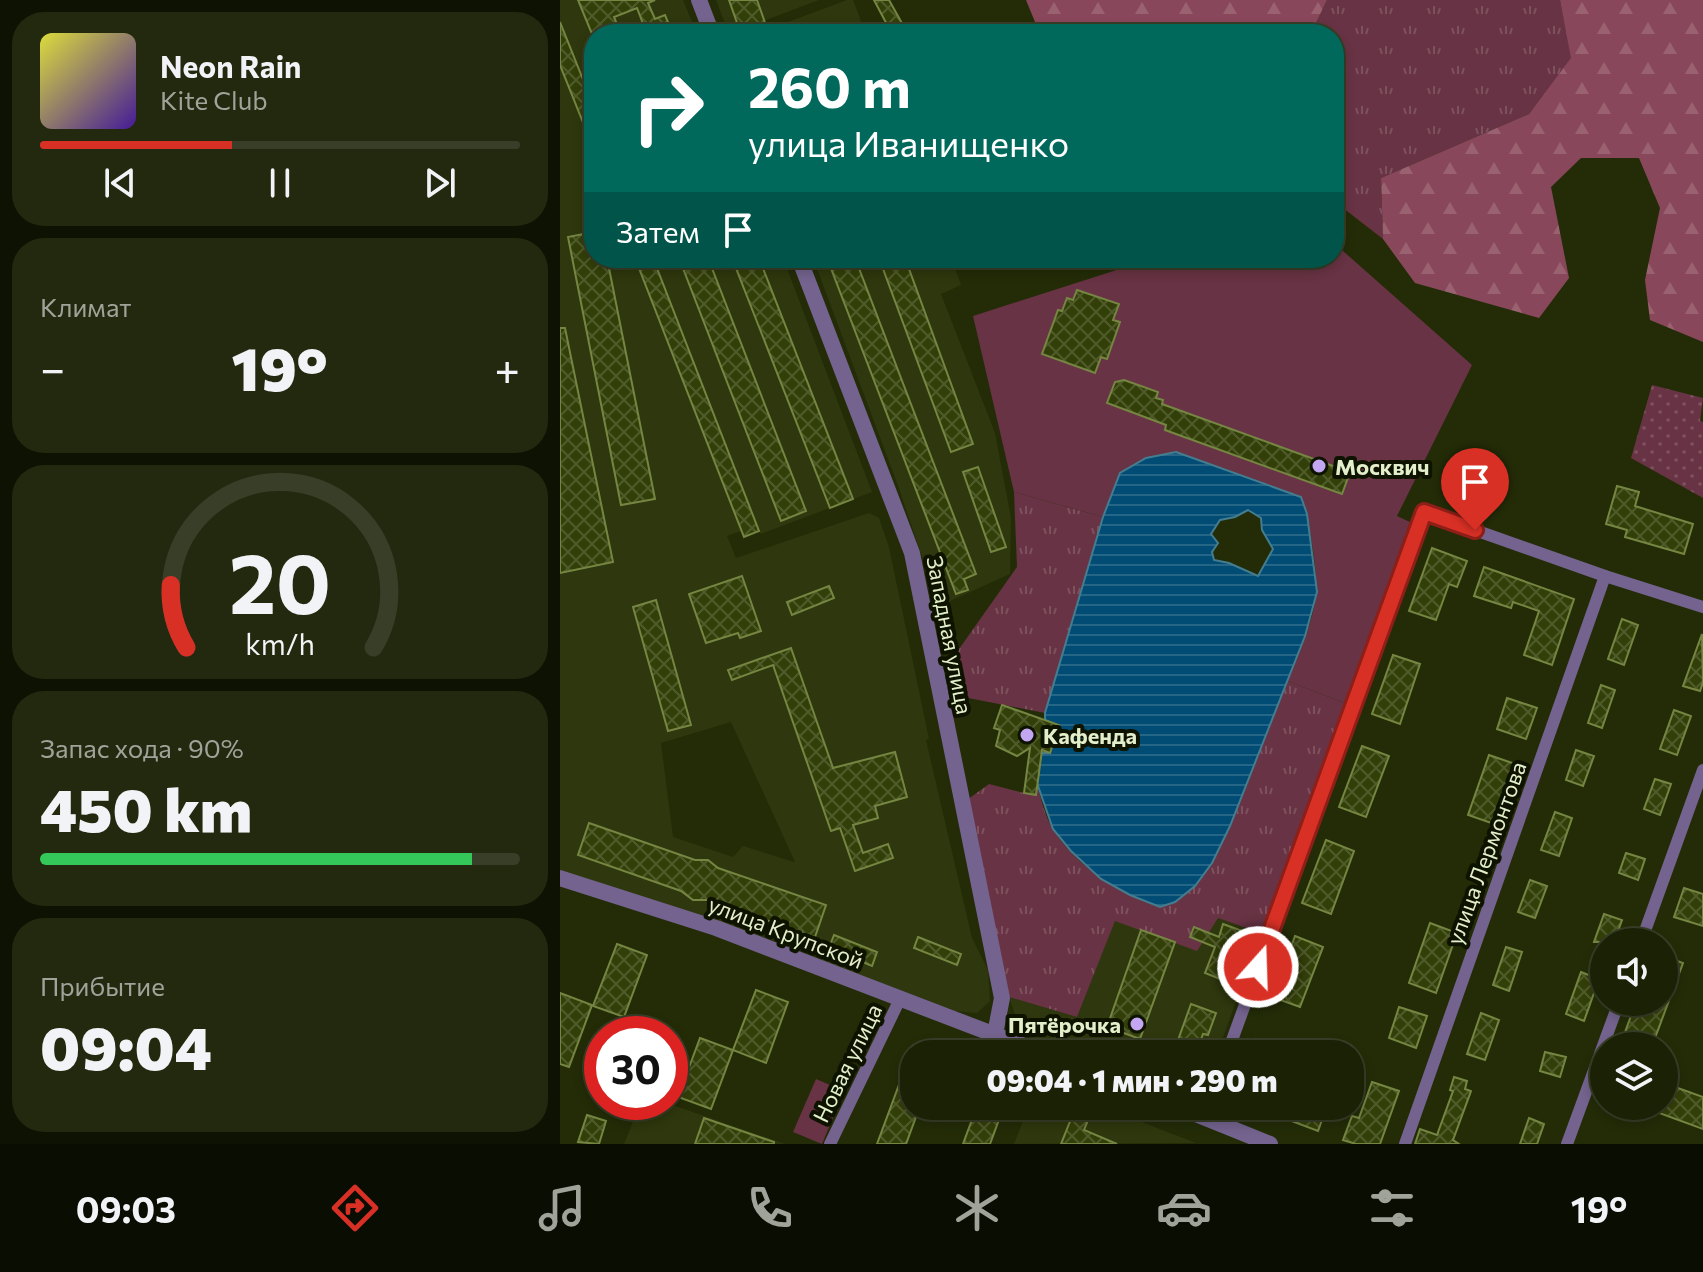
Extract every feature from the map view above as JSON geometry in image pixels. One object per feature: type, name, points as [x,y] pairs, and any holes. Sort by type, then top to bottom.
[{"type":"street","points":[[699,0],[708,24]]},
{"type":"street","name":"Западная улица","points":[[803,268],[912,553],[1002,998],[995,1034]]},
{"type":"street","points":[[1232,1040],[1424,512],[1703,607]]},
{"type":"street","name":"улица Лермонтова","points":[[1405,1144],[1605,576]]},
{"type":"street","points":[[1646,928],[1703,770]]},
{"type":"street","name":"улица Крупской","points":[[560,878],[716,928],[1010,1040]]},
{"type":"street","name":"Новая улица","points":[[830,1144],[900,999]]},
{"type":"street","points":[[1567,1144],[1614,1016]]},
{"type":"street","points":[[1223,1120],[1270,1144]]},
{"type":"shaded area","points":[[560,0],[683,0],[693,24],[584,24],[584,268],[787,268],[872,492],[761,534],[759,531],[744,537],[741,531],[727,536],[736,558],[869,513],[879,518],[889,547],[929,739],[926,740],[972,938],[988,970],[990,1001],[977,1013],[955,1011],[824,962],[808,952],[560,870]],"holes":[[[731,722],[795,862],[743,846],[733,857],[673,837],[661,743]]]},
{"type":"shaded area","points":[[716,0],[819,0],[755,24],[725,24]]},
{"type":"shaded area","points":[[853,0],[862,24],[783,24]]},
{"type":"shaded area","points":[[817,268],[955,268],[961,285],[941,294],[995,433],[1011,518],[1010,574],[939,606]]},
{"type":"shaded area","points":[[1218,918],[1261,933],[1222,1040],[1039,1040],[1029,1036],[1017,1020],[1009,997],[1077,1017],[1115,920]]},
{"type":"shaded area","points":[[688,1110],[785,1144],[624,1144],[634,1120],[688,1120]]},
{"type":"shaded area","points":[[1023,1120],[1136,1120],[1196,1143],[1014,1144]]},
{"type":"green space","points":[[1026,0],[1327,0],[1315,24],[1036,24]]},
{"type":"green space","points":[[1327,0],[1560,0],[1572,58],[1529,114],[1381,178],[1383,239],[1344,209],[1344,24],[1315,24]]},
{"type":"green space","points":[[1560,0],[1703,0],[1703,342],[1650,320],[1645,280],[1660,208],[1639,158],[1581,158],[1551,187],[1569,278],[1539,318],[1415,283],[1383,239],[1381,178],[1529,114],[1571,58]]},
{"type":"green space","name":"Москвич","points":[[1344,252],[1472,365],[1397,516],[1410,522],[1345,703],[1287,681],[1301,649],[1316,591],[1312,543],[1301,497],[1120,473],[1103,517],[1014,492],[973,316],[1123,268],[1344,268]]},
{"type":"green space","points":[[1652,385],[1703,398],[1700,421],[1703,422],[1703,498],[1631,458]]},
{"type":"green space","points":[[1014,492],[1103,517],[1045,713],[953,695],[952,659],[1017,567]]},
{"type":"green space","points":[[1287,681],[1345,703],[1261,933],[1218,918],[1197,951],[1115,921],[1077,1017],[1009,997],[967,800],[989,784],[1024,793],[1037,783],[1051,826],[1075,856],[1115,887],[1160,907],[1268,727]]},
{"type":"green space","points":[[816,1079],[844,1091],[822,1144],[793,1132]]},
{"type":"water","points":[[1176,452],[1301,497],[1307,514],[1317,592],[1305,636],[1230,826],[1212,863],[1195,886],[1175,902],[1160,907],[1101,879],[1071,851],[1053,829],[1037,783],[1041,753],[1050,753],[1059,726],[1045,720],[1045,713],[1103,517],[1120,473],[1146,458]],"holes":[[[1248,510],[1261,518],[1262,530],[1273,549],[1258,576],[1214,560],[1212,552],[1218,543],[1211,534],[1220,520]]]},
{"type":"building","points":[[578,0],[655,0],[648,3],[655,19],[665,15],[669,24],[643,24],[637,8],[614,17],[617,24],[588,24]]},
{"type":"building","points":[[729,0],[757,0],[765,24],[737,24]]},
{"type":"building","points":[[874,0],[889,0],[902,24],[887,24]]},
{"type":"building","points":[[560,22],[584,82],[584,125],[560,65]]},
{"type":"building","points":[[584,234],[584,268],[609,268],[655,499],[621,505],[568,237]]},
{"type":"building","points":[[639,268],[657,268],[759,531],[744,537]]},
{"type":"building","points":[[683,268],[712,268],[806,511],[781,521]]},
{"type":"building","points":[[736,268],[763,268],[853,499],[830,508]]},
{"type":"building","points":[[831,268],[859,268],[976,574],[964,579],[968,590],[956,594]]},
{"type":"building","points":[[883,268],[909,268],[973,444],[951,452]]},
{"type":"building","points":[[1077,290],[1119,304],[1113,320],[1120,322],[1107,359],[1101,357],[1095,373],[1042,354],[1058,310],[1062,311],[1067,298],[1073,300]]},
{"type":"building","points":[[560,328],[565,328],[613,562],[560,573]]},
{"type":"building","points":[[1124,380],[1158,392],[1156,398],[1163,400],[1162,404],[1350,472],[1342,494],[1165,430],[1166,425],[1107,403],[1115,382]]},
{"type":"building","points":[[978,467],[1006,547],[991,552],[963,472]]},
{"type":"building","points":[[1617,486],[1639,492],[1635,506],[1693,524],[1684,554],[1625,537],[1627,530],[1606,524]]},
{"type":"building","points":[[1432,548],[1467,561],[1457,587],[1449,584],[1436,620],[1409,611]]},
{"type":"building","points":[[1484,567],[1574,599],[1552,665],[1524,655],[1539,611],[1513,602],[1511,608],[1474,596]]},
{"type":"building","points":[[742,576],[761,631],[740,638],[738,633],[706,643],[689,594]]},
{"type":"building","points":[[829,586],[834,598],[792,615],[787,602]]},
{"type":"building","points":[[656,600],[691,725],[668,731],[633,607]]},
{"type":"building","points":[[1622,619],[1638,625],[1624,665],[1608,659]]},
{"type":"building","points":[[1702,634],[1703,682],[1700,691],[1683,686]]},
{"type":"building","points":[[791,648],[833,768],[895,752],[907,797],[875,806],[878,818],[853,825],[863,853],[888,844],[893,858],[855,871],[840,828],[831,831],[773,665],[732,680],[728,670]]},
{"type":"building","points":[[1393,655],[1420,664],[1400,724],[1372,714]]},
{"type":"building","points":[[1601,685],[1615,690],[1602,728],[1588,723]]},
{"type":"building","points":[[1507,698],[1537,708],[1526,739],[1497,729]]},
{"type":"building","name":"Кафенда","points":[[1002,705],[1059,725],[1050,753],[1042,750],[1036,795],[1024,793],[1030,748],[1017,756],[996,746],[1000,730],[994,728]]},
{"type":"building","points":[[1674,710],[1691,716],[1677,755],[1660,749]]},
{"type":"building","points":[[1362,746],[1389,756],[1366,817],[1339,807]]},
{"type":"building","points":[[1576,750],[1594,756],[1583,786],[1566,780]]},
{"type":"building","points":[[1489,755],[1518,765],[1497,825],[1468,815]]},
{"type":"building","points":[[1655,779],[1671,784],[1660,815],[1644,809]]},
{"type":"building","points":[[1555,812],[1572,818],[1559,856],[1541,850]]},
{"type":"building","points":[[589,823],[695,860],[708,860],[718,868],[826,905],[815,937],[708,900],[693,900],[681,891],[578,855]]},
{"type":"building","points":[[1326,840],[1354,851],[1331,914],[1302,903]]},
{"type":"building","points":[[1626,853],[1645,859],[1638,880],[1619,873]]},
{"type":"building","points":[[1530,880],[1547,886],[1535,918],[1518,912]]},
{"type":"building","points":[[1684,888],[1703,894],[1703,926],[1674,917]]},
{"type":"building","points":[[1604,914],[1622,920],[1619,928],[1599,928]]},
{"type":"building","points":[[1430,923],[1457,933],[1436,993],[1409,983]]},
{"type":"building","points":[[1223,924],[1248,933],[1230,983],[1205,973],[1215,947],[1190,937],[1194,927],[1219,937]]},
{"type":"building","points":[[1141,930],[1175,942],[1140,1039],[1107,1027]]},
{"type":"building","points":[[834,935],[877,952],[872,966],[829,948]]},
{"type":"building","points":[[1295,936],[1323,947],[1300,1007],[1272,997]]},
{"type":"building","points":[[918,937],[961,954],[957,965],[914,948]]},
{"type":"building","points":[[617,944],[647,955],[624,1016],[593,1006]]},
{"type":"building","points":[[1506,947],[1522,952],[1509,991],[1493,985]]},
{"type":"building","points":[[1581,972],[1590,976],[1590,1004],[1584,1021],[1566,1014]]},
{"type":"building","points":[[756,990],[788,1002],[766,1063],[733,1050]]},
{"type":"building","points":[[560,993],[592,1005],[588,1016],[584,1016],[584,1027],[569,1067],[560,1064]]},
{"type":"building","points":[[1191,1004],[1216,1013],[1208,1035],[1203,1034],[1201,1040],[1178,1040]]},
{"type":"building","points":[[1399,1007],[1427,1016],[1416,1048],[1389,1038]]},
{"type":"building","points":[[1481,1013],[1499,1020],[1485,1060],[1467,1054]]},
{"type":"building","points":[[1631,1016],[1663,1016],[1657,1032],[1625,1032]]},
{"type":"building","points":[[700,1038],[733,1050],[711,1109],[688,1101],[688,1070]]},
{"type":"building","points":[[1545,1052],[1566,1057],[1560,1077],[1540,1071]]},
{"type":"building","points":[[1454,1077],[1467,1081],[1465,1089],[1471,1091],[1453,1140],[1459,1144],[1415,1144],[1420,1129],[1437,1135],[1453,1091],[1450,1090]]},
{"type":"building","points":[[900,1082],[900,1120],[915,1120],[906,1144],[877,1144]]},
{"type":"building","points":[[1372,1082],[1399,1091],[1380,1144],[1356,1144],[1343,1140],[1350,1120],[1364,1120],[1364,1104]]},
{"type":"building","points":[[1678,1088],[1703,1097],[1703,1129],[1678,1120]]},
{"type":"building","points":[[704,1118],[774,1142],[774,1144],[695,1144]]},
{"type":"building","points":[[1529,1118],[1544,1124],[1537,1144],[1520,1144]]},
{"type":"building","points":[[585,1120],[606,1121],[599,1144],[578,1142]]},
{"type":"building","points":[[972,1120],[999,1120],[990,1144],[963,1144]]},
{"type":"building","points":[[1071,1120],[1088,1120],[1084,1130],[1117,1144],[1061,1144]]},
{"type":"building","points":[[1289,1120],[1322,1120],[1318,1131]]},
{"type":"place","name":"Москвич","points":[[1319,466]]},
{"type":"place","name":"Кафенда","points":[[1027,735]]},
{"type":"place","name":"Пятёрочка","points":[[1137,1024]]},
{"type":"route","points":[[1258,967],[1424,512],[1475,530]]}]
